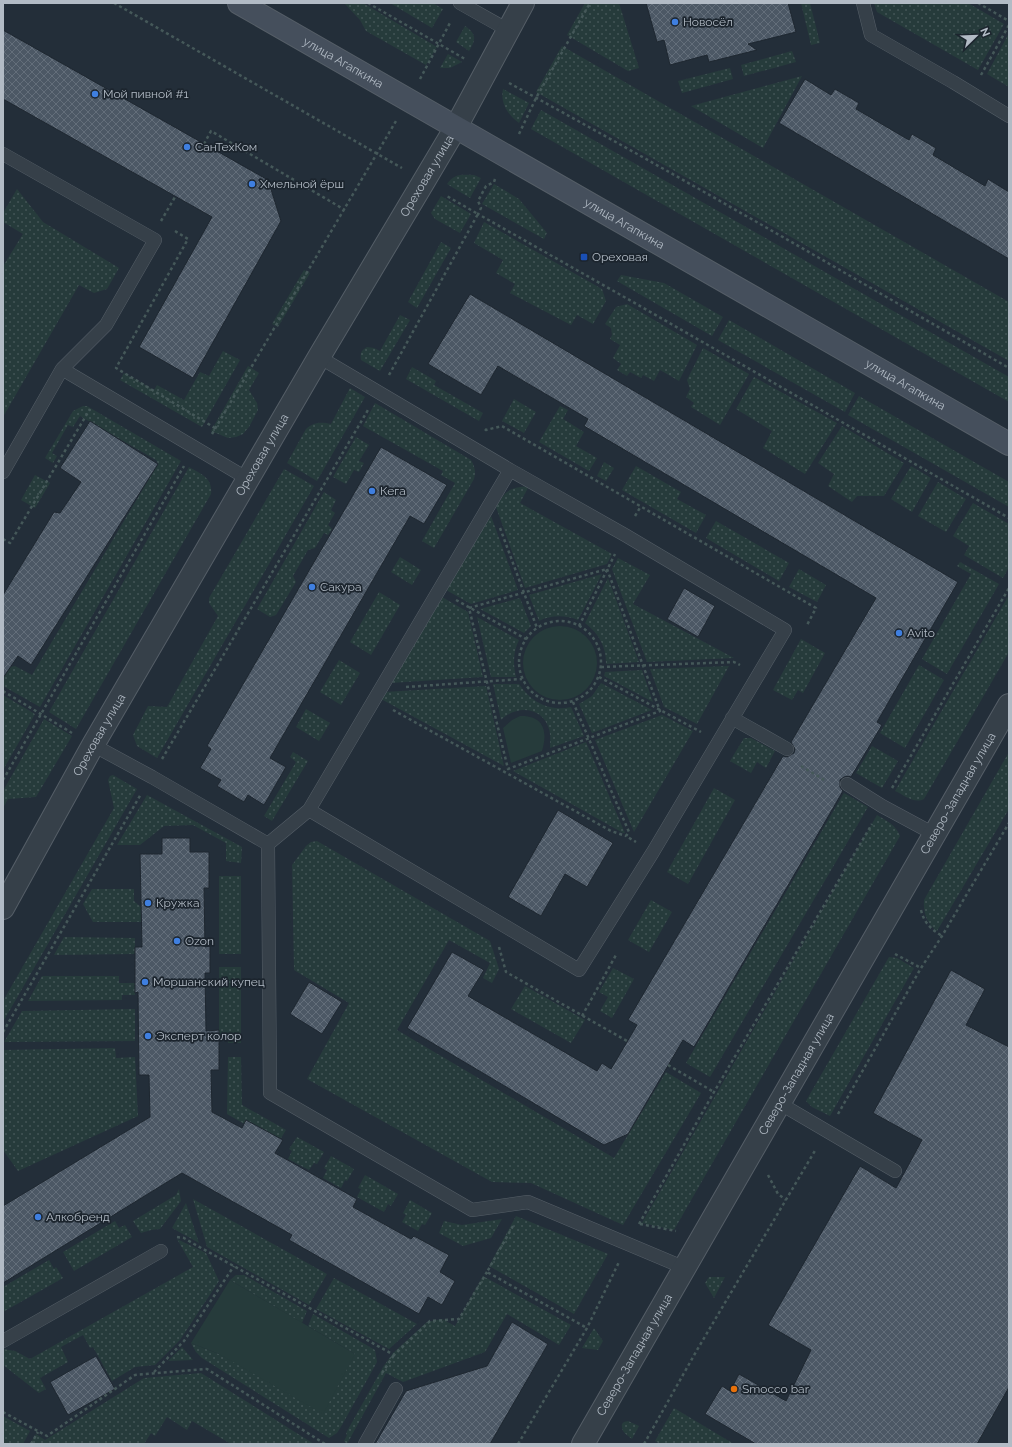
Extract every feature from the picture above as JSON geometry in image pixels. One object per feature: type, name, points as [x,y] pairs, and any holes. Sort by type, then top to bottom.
[{"type":"main road","name":"улица Агапкина","points":[[239,3],[1009,444]]},
{"type":"street","name":"Ореховая улица","points":[[3,908],[92,745],[319,357],[456,127],[523,3]]},
{"type":"street","name":"Северо-Западная улица","points":[[583,1444],[1009,705]]},
{"type":"lane","points":[[460,3],[508,30]]},
{"type":"lane","points":[[863,3],[871,35],[1009,116]]},
{"type":"lane","points":[[3,154],[155,240],[106,325],[62,369],[3,472]]},
{"type":"lane","points":[[309,810],[579,970],[652,852],[785,630],[319,357]]},
{"type":"lane","points":[[62,369],[100,393],[248,479]]},
{"type":"lane","points":[[268,844],[309,810],[510,470]]},
{"type":"lane","points":[[732,718],[787,749]]},
{"type":"lane","points":[[92,745],[152,777],[268,844]]},
{"type":"lane","points":[[847,784],[882,806],[934,834]]},
{"type":"lane","points":[[268,844],[270,1093],[472,1210],[528,1202],[685,1268]]},
{"type":"lane","points":[[780,1103],[895,1171]]},
{"type":"lane","points":[[3,1341],[162,1251]]},
{"type":"lane","points":[[365,1444],[396,1389]]},
{"type":"path","points":[[114,3],[378,154]]},
{"type":"path","points":[[368,3],[486,71],[809,251],[1009,368]]},
{"type":"path","points":[[3,1032],[379,392],[478,214],[481,208],[478,201],[486,186],[494,182],[508,158],[536,98],[590,3]]},
{"type":"path","points":[[978,3],[1009,21]]},
{"type":"path","points":[[3,780],[185,465],[201,452],[345,210],[409,100],[453,17]]},
{"type":"path","points":[[971,93],[1009,25]]},
{"type":"path","points":[[204,144],[211,131],[345,210]]},
{"type":"path","points":[[160,223],[175,197]]},
{"type":"path","points":[[478,214],[1009,518]]},
{"type":"path","points":[[3,539],[10,543],[116,368]]},
{"type":"path","points":[[491,503],[537,628]]},
{"type":"path","points":[[579,626],[607,569],[641,506]]},
{"type":"path","points":[[469,608],[607,569]]},
{"type":"path","points":[[607,569],[660,711]]},
{"type":"path","points":[[518,1444],[587,1328],[628,1244],[714,1092],[1009,588]]},
{"type":"path","points":[[438,590],[526,639]]},
{"type":"path","points":[[469,608],[488,681],[508,770]]},
{"type":"path","points":[[558,621],[569,622],[579,626],[590,634],[598,647],[601,657],[601,667],[599,677],[589,692],[573,702],[560,704],[544,701],[531,692],[522,679],[518,661],[520,651],[526,639],[537,628],[547,623],[558,621]]},
{"type":"path","points":[[601,667],[734,662],[758,676]]},
{"type":"path","points":[[599,677],[718,741]]},
{"type":"path","points":[[378,694],[488,681],[522,679]]},
{"type":"path","points":[[3,691],[92,745]]},
{"type":"path","points":[[378,694],[612,831],[626,836],[652,852]]},
{"type":"path","points":[[573,702],[629,832],[626,836]]},
{"type":"path","points":[[508,770],[660,711]]},
{"type":"path","points":[[794,762],[827,781]]},
{"type":"path","points":[[497,940],[506,972],[627,1041]]},
{"type":"path","points":[[668,1065],[714,1092]]},
{"type":"path","points":[[174,1237],[184,1238],[394,1355],[430,1321],[459,1319],[515,1222]]},
{"type":"path","points":[[639,1224],[675,1232],[679,1225]]},
{"type":"path","points":[[154,1373],[184,1341],[234,1266]]},
{"type":"path","points":[[487,1272],[587,1328]]},
{"type":"path","points":[[3,1412],[47,1436],[135,1375],[207,1369],[325,1444]]},
{"type":"path","points":[[31,1444],[38,1432]]},
{"type":"green space","points":[[344,3],[363,3],[437,47],[426,65],[366,31],[360,20]]},
{"type":"green space","points":[[390,3],[433,3],[443,9],[432,28]]},
{"type":"green space","points":[[585,3],[619,3],[639,68],[628,71],[567,35]]},
{"type":"green space","points":[[801,3],[810,3],[820,43],[811,45]]},
{"type":"green space","points":[[874,3],[968,3],[1004,24],[978,70],[877,12]]},
{"type":"green space","points":[[465,26],[472,32],[474,37],[473,44],[469,51],[456,42]]},
{"type":"green space","points":[[1009,33],[1009,87],[987,74]]},
{"type":"green space","points":[[562,46],[1009,302],[1009,361],[536,92]]},
{"type":"green space","points":[[792,51],[796,62],[744,76],[741,65]]},
{"type":"green space","points":[[448,54],[462,62],[450,68],[440,68]]},
{"type":"green space","points":[[730,68],[733,79],[682,93],[678,81]]},
{"type":"green space","points":[[802,76],[763,148],[691,106]]},
{"type":"green space","points":[[503,89],[529,103],[519,123],[511,116],[504,104],[502,94]]},
{"type":"green space","points":[[541,110],[1009,377],[1009,402],[531,129]]},
{"type":"green space","points":[[474,175],[481,178],[470,198],[447,184],[456,176]]},
{"type":"green space","points":[[494,184],[519,199],[547,233],[544,239],[482,204]]},
{"type":"green space","points":[[17,189],[43,222],[119,268],[107,289],[94,293],[79,285],[3,417],[3,266],[23,234],[3,222],[3,213]]},
{"type":"green space","points":[[441,196],[471,214],[460,233],[435,219],[431,213]]},
{"type":"green space","points":[[484,222],[602,289],[606,301],[593,324],[577,315],[571,325],[510,293],[515,284],[496,273],[503,260],[474,243]]},
{"type":"green space","points":[[441,242],[451,248],[417,308],[408,302]]},
{"type":"green space","points":[[304,270],[310,273],[278,327],[272,324]]},
{"type":"green space","points":[[621,275],[664,283],[723,317],[712,336],[617,281]]},
{"type":"green space","points":[[627,304],[697,345],[679,381],[660,370],[654,381],[643,375],[641,378],[630,372],[627,376],[617,370],[621,364],[613,358],[620,345],[610,339],[612,335],[611,328],[605,324],[616,307]]},
{"type":"green space","points":[[400,315],[410,320],[380,371],[361,360],[361,352],[367,347],[380,351]]},
{"type":"green space","points":[[729,320],[855,393],[845,412],[718,340]]},
{"type":"green space","points":[[703,348],[749,374],[720,425],[691,407],[694,403],[686,397],[690,389],[687,380]]},
{"type":"green space","points":[[223,351],[240,360],[202,427],[120,380],[124,373],[154,390],[157,385],[184,400],[200,372],[209,376]]},
{"type":"green space","points":[[248,366],[259,373],[249,390],[257,403],[258,410],[249,427],[243,434],[228,438],[211,431]]},
{"type":"green space","points":[[412,367],[436,381],[434,385],[483,413],[479,421],[406,379]]},
{"type":"green space","points":[[754,377],[837,423],[805,474],[763,448],[772,431],[736,409]]},
{"type":"green space","points":[[350,388],[365,397],[317,481],[287,463],[306,429],[318,423],[331,424]]},
{"type":"green space","points":[[859,396],[1009,482],[1009,507],[848,415]]},
{"type":"green space","points":[[514,399],[536,412],[524,433],[502,421]]},
{"type":"green space","points":[[375,403],[471,460],[475,472],[474,479],[434,548],[422,541],[455,483],[441,475],[443,471],[363,426]]},
{"type":"green space","points":[[83,406],[87,406],[181,461],[40,707],[3,686],[3,674],[10,667],[15,666],[32,675],[158,464],[156,460],[80,416],[73,427],[68,425],[52,453],[57,456],[53,463],[45,458],[73,411]]},
{"type":"green space","points":[[560,406],[568,410],[563,419],[584,432],[576,446],[597,458],[589,471],[539,442]]},
{"type":"green space","points":[[842,426],[904,463],[884,496],[857,496],[852,502],[828,486],[834,474],[818,463]]},
{"type":"green space","points":[[356,437],[369,445],[359,461],[364,463],[359,472],[354,470],[346,484],[333,477]]},
{"type":"green space","points":[[604,462],[614,468],[606,481],[597,476]]},
{"type":"green space","points":[[636,466],[681,492],[677,499],[706,515],[696,533],[622,490]]},
{"type":"green space","points":[[911,466],[931,478],[912,512],[891,499]]},
{"type":"green space","points":[[189,467],[202,474],[208,480],[211,494],[76,729],[49,712]]},
{"type":"green space","points":[[284,469],[314,486],[157,758],[137,746],[133,735],[148,706],[167,707],[218,616],[209,603],[209,598]]},
{"type":"green space","points":[[35,475],[50,483],[35,508],[21,500]]},
{"type":"green space","points":[[938,482],[966,499],[946,532],[918,516]]},
{"type":"green space","points":[[529,486],[520,503],[612,554],[607,564],[525,588],[496,507],[508,491]]},
{"type":"green space","points":[[324,492],[336,500],[331,510],[335,513],[328,525],[332,529],[328,535],[324,533],[315,548],[308,550],[293,576],[296,582],[276,615],[270,617],[257,609]]},
{"type":"green space","points":[[973,503],[1009,524],[1009,567],[1003,578],[964,555],[969,546],[953,536]]},
{"type":"green space","points":[[491,516],[518,590],[471,604],[446,590]]},
{"type":"green space","points":[[716,521],[789,563],[779,581],[706,538]]},
{"type":"green space","points":[[400,557],[421,570],[412,585],[391,572]]},
{"type":"green space","points":[[618,558],[650,575],[633,604],[734,658],[647,662],[612,569]]},
{"type":"green space","points":[[960,562],[999,584],[947,674],[922,659],[971,574],[957,566]]},
{"type":"green space","points":[[799,569],[826,585],[817,602],[789,587]]},
{"type":"green space","points":[[602,574],[578,620],[558,616],[539,621],[529,595]]},
{"type":"green space","points":[[608,578],[639,662],[606,664],[605,652],[601,641],[585,623]]},
{"type":"green space","points":[[379,592],[400,605],[371,655],[350,642]]},
{"type":"green space","points":[[1009,595],[1009,652],[924,799],[913,800],[905,797],[895,791]]},
{"type":"green space","points":[[442,597],[468,612],[483,677],[390,683]]},
{"type":"green space","points":[[520,598],[531,626],[524,633],[480,609]]},
{"type":"green space","points":[[477,617],[519,640],[514,658],[516,677],[491,677]]},
{"type":"green space","points":[[560,626],[574,629],[586,637],[594,649],[597,663],[594,677],[586,689],[574,697],[560,700],[546,697],[534,689],[526,677],[523,663],[526,649],[534,637],[546,629]]},
{"type":"green space","points":[[801,639],[825,653],[803,693],[798,690],[792,700],[773,690]]},
{"type":"green space","points":[[339,660],[360,673],[341,705],[320,692]]},
{"type":"green space","points":[[919,665],[944,680],[905,748],[880,733]]},
{"type":"green space","points":[[729,666],[697,724],[664,707],[650,669]]},
{"type":"green space","points":[[642,670],[653,702],[604,676],[605,672]]},
{"type":"green space","points":[[601,683],[652,710],[592,733],[579,704],[592,696]]},
{"type":"green space","points":[[493,684],[519,684],[529,696],[541,704],[555,708],[571,707],[584,736],[550,748],[549,729],[546,722],[535,712],[522,710],[507,715],[501,720]]},
{"type":"green space","points":[[486,686],[504,766],[381,699],[384,692]]},
{"type":"green space","points":[[3,695],[35,714],[3,770]]},
{"type":"green space","points":[[306,709],[330,723],[319,741],[296,727]]},
{"type":"green space","points":[[662,715],[693,731],[634,832],[595,740]]},
{"type":"green space","points":[[520,716],[528,716],[539,722],[544,731],[544,744],[542,751],[511,763],[503,728],[512,720]]},
{"type":"green space","points":[[44,719],[72,736],[36,797],[8,799],[3,808],[3,791]]},
{"type":"green space","points":[[744,738],[751,738],[775,751],[766,768],[757,762],[751,773],[730,761]]},
{"type":"green space","points":[[586,742],[625,833],[513,771]]},
{"type":"green space","points":[[872,746],[898,761],[882,788],[856,773]]},
{"type":"green space","points":[[293,752],[308,761],[272,821],[264,816],[296,762],[290,757]]},
{"type":"green space","points":[[1009,752],[1009,809],[937,931],[926,918],[924,900]]},
{"type":"green space","points":[[113,775],[137,789],[3,1022],[3,1001],[114,808],[108,780],[110,776]]},
{"type":"green space","points":[[714,788],[735,800],[688,884],[667,872]]},
{"type":"green space","points":[[844,793],[868,807],[710,1077],[686,1063]]},
{"type":"green space","points":[[147,795],[242,847],[241,863],[226,861],[226,843],[193,825],[164,826],[140,845],[117,845]]},
{"type":"green space","points":[[877,815],[894,826],[900,836],[674,1230],[642,1223]]},
{"type":"green space","points":[[317,841],[490,941],[499,969],[492,983],[483,978],[490,963],[449,940],[397,1030],[614,1158],[666,1072],[701,1093],[623,1225],[531,1183],[492,1182],[307,1079],[349,1003],[294,970],[292,865],[306,846],[311,842]]},
{"type":"green space","points":[[219,876],[241,876],[241,954],[219,954]]},
{"type":"green space","points":[[92,889],[134,889],[134,901],[142,908],[141,922],[93,922],[83,904]]},
{"type":"green space","points":[[651,900],[672,912],[649,952],[628,940]]},
{"type":"green space","points":[[64,937],[135,938],[135,954],[54,955]]},
{"type":"green space","points":[[889,957],[897,958],[914,968],[830,1116],[812,1107],[806,1101]]},
{"type":"green space","points":[[219,967],[241,967],[241,1043],[228,1043],[228,1038],[219,1038]]},
{"type":"green space","points":[[613,968],[634,979],[612,1018],[600,1011],[608,997],[599,992]]},
{"type":"green space","points":[[42,976],[119,976],[119,983],[135,983],[135,995],[122,995],[122,1000],[28,1001]]},
{"type":"green space","points":[[525,986],[585,1020],[571,1043],[511,1009]]},
{"type":"green space","points":[[135,1009],[135,1041],[4,1042],[22,1011]]},
{"type":"green space","points":[[115,1048],[116,1058],[135,1057],[138,1116],[18,1171],[3,1150],[3,1050]]},
{"type":"green space","points":[[228,1057],[241,1057],[242,1105],[286,1130],[278,1143],[227,1114]]},
{"type":"green space","points":[[297,1137],[324,1152],[317,1164],[314,1163],[309,1170],[288,1159],[292,1151],[289,1149]]},
{"type":"green space","points":[[331,1156],[354,1169],[347,1181],[345,1180],[341,1188],[323,1178],[327,1170],[324,1168]]},
{"type":"green space","points":[[365,1175],[398,1194],[391,1206],[388,1204],[384,1212],[357,1197],[361,1189],[358,1188]]},
{"type":"green space","points":[[179,1189],[181,1201],[160,1229],[141,1233],[133,1221],[176,1195]]},
{"type":"green space","points":[[193,1199],[327,1274],[309,1305],[207,1247]]},
{"type":"green space","points":[[410,1200],[432,1213],[425,1225],[422,1224],[418,1231],[402,1222],[406,1215],[403,1213]]},
{"type":"green space","points":[[186,1203],[199,1243],[172,1228]]},
{"type":"green space","points":[[516,1216],[608,1254],[574,1314],[489,1266]]},
{"type":"green space","points":[[502,1219],[491,1238],[463,1246],[439,1233],[444,1221],[462,1225]]},
{"type":"green space","points":[[115,1221],[119,1228],[125,1225],[132,1237],[74,1271],[63,1252]]},
{"type":"green space","points":[[177,1239],[206,1253],[219,1281],[180,1340],[155,1365],[135,1367],[112,1381],[93,1347],[90,1348],[83,1335],[61,1347],[68,1362],[40,1378],[46,1389],[39,1393],[3,1365],[3,1349],[15,1351],[30,1359],[193,1267]]},
{"type":"green space","points":[[49,1260],[54,1269],[56,1267],[63,1278],[3,1312],[3,1287]]},
{"type":"green space","points":[[236,1275],[244,1275],[307,1311],[302,1323],[230,1280]]},
{"type":"green space","points":[[483,1276],[571,1325],[559,1345],[507,1314],[485,1352],[403,1382],[386,1373],[347,1444],[344,1441],[347,1435],[346,1433],[383,1367],[393,1353],[427,1322],[442,1319],[455,1326]]},
{"type":"green space","points":[[709,1277],[725,1277],[714,1298],[705,1283]]},
{"type":"green space","points":[[334,1278],[417,1324],[389,1349],[316,1309]]},
{"type":"green space","points":[[230,1280],[355,1354],[323,1414],[219,1354],[191,1343]]},
{"type":"green space","points":[[313,1314],[375,1350],[377,1362],[337,1433],[329,1438],[202,1358],[196,1352],[191,1343],[219,1354],[355,1354],[308,1326]]},
{"type":"green space","points":[[594,1328],[603,1341],[598,1350],[582,1348]]},
{"type":"green space","points":[[182,1347],[193,1360],[168,1361]]},
{"type":"green space","points":[[201,1373],[314,1444],[231,1444],[192,1421],[187,1430],[167,1417],[155,1436],[151,1433],[144,1444],[30,1444],[36,1434],[45,1440],[144,1378]]},
{"type":"green space","points":[[674,1408],[734,1444],[660,1444],[655,1441]]},
{"type":"green space","points":[[3,1416],[30,1431],[23,1444],[3,1444]]},
{"type":"green space","points":[[628,1421],[639,1426],[632,1439],[624,1433],[622,1429],[622,1424]]},
{"type":"building","points":[[646,3],[788,3],[796,32],[748,44],[757,50],[709,62],[707,55],[670,65],[664,40],[657,42]]},
{"type":"building","points":[[3,30],[268,180],[281,221],[193,378],[139,347],[212,217],[3,99]]},
{"type":"building","points":[[805,79],[831,95],[835,89],[859,103],[856,109],[909,140],[912,134],[936,148],[933,155],[985,186],[988,179],[1009,192],[1009,259],[779,123]]},
{"type":"building","points":[[470,294],[958,582],[877,722],[882,725],[851,777],[844,777],[840,780],[840,787],[843,791],[694,1047],[683,1040],[628,1134],[604,1145],[407,1028],[452,952],[484,970],[468,996],[597,1071],[602,1063],[611,1069],[637,1025],[628,1020],[783,756],[787,757],[794,753],[795,749],[791,742],[876,598],[584,426],[588,419],[498,366],[481,395],[428,364]]},
{"type":"building","points":[[90,421],[158,464],[31,665],[18,656],[3,678],[3,595],[54,512],[60,513],[81,482],[60,468]]},
{"type":"building","points":[[381,447],[447,485],[424,524],[410,516],[270,758],[286,767],[264,805],[248,795],[244,802],[217,786],[221,780],[200,768],[211,749],[207,746]]},
{"type":"building","points":[[684,588],[715,606],[698,637],[667,619]]},
{"type":"building","points":[[558,810],[613,843],[587,887],[565,874],[541,916],[508,897]]},
{"type":"building","points":[[162,838],[190,838],[190,852],[209,852],[209,888],[204,888],[205,947],[210,946],[210,973],[205,973],[206,1031],[219,1030],[219,1070],[211,1070],[212,1112],[242,1128],[246,1120],[283,1140],[275,1153],[357,1199],[353,1207],[411,1239],[414,1236],[449,1255],[440,1272],[455,1281],[442,1305],[428,1297],[419,1314],[289,1240],[292,1235],[182,1173],[3,1283],[3,1206],[150,1117],[149,1075],[139,1075],[138,992],[135,993],[135,947],[142,947],[140,854],[162,854]]},
{"type":"building","points":[[951,970],[985,989],[966,1025],[1009,1047],[1009,1387],[977,1444],[756,1444],[705,1414],[722,1386],[730,1391],[739,1374],[786,1401],[811,1350],[768,1325],[860,1166],[896,1188],[922,1140],[873,1113]]},
{"type":"building","points":[[309,982],[342,1002],[322,1034],[290,1014]]},
{"type":"building","points":[[512,1322],[548,1344],[490,1444],[375,1444],[406,1391],[487,1366]]},
{"type":"building","points":[[96,1356],[115,1389],[68,1415],[50,1382]]},
{"type":"place","name":"Новосёл","points":[[675,22]]},
{"type":"place","name":"Мой пивной #1","points":[[95,94]]},
{"type":"place","name":"СанТехКом","points":[[187,147]]},
{"type":"place","name":"Хмельной ёрш","points":[[252,184]]},
{"type":"place","name":"Ореховая","points":[[584,257]]},
{"type":"place","name":"Кега","points":[[372,491]]},
{"type":"place","name":"Сакура","points":[[312,587]]},
{"type":"place","name":"Avito","points":[[899,633]]},
{"type":"place","name":"Кружка","points":[[148,903]]},
{"type":"place","name":"Ozon","points":[[177,941]]},
{"type":"place","name":"Моршанский купец","points":[[145,982]]},
{"type":"place","name":"Эксперт колор","points":[[148,1036]]},
{"type":"place","name":"Алкобренд","points":[[38,1217]]},
{"type":"place","name":"Smocco bar","points":[[734,1389]]}]
